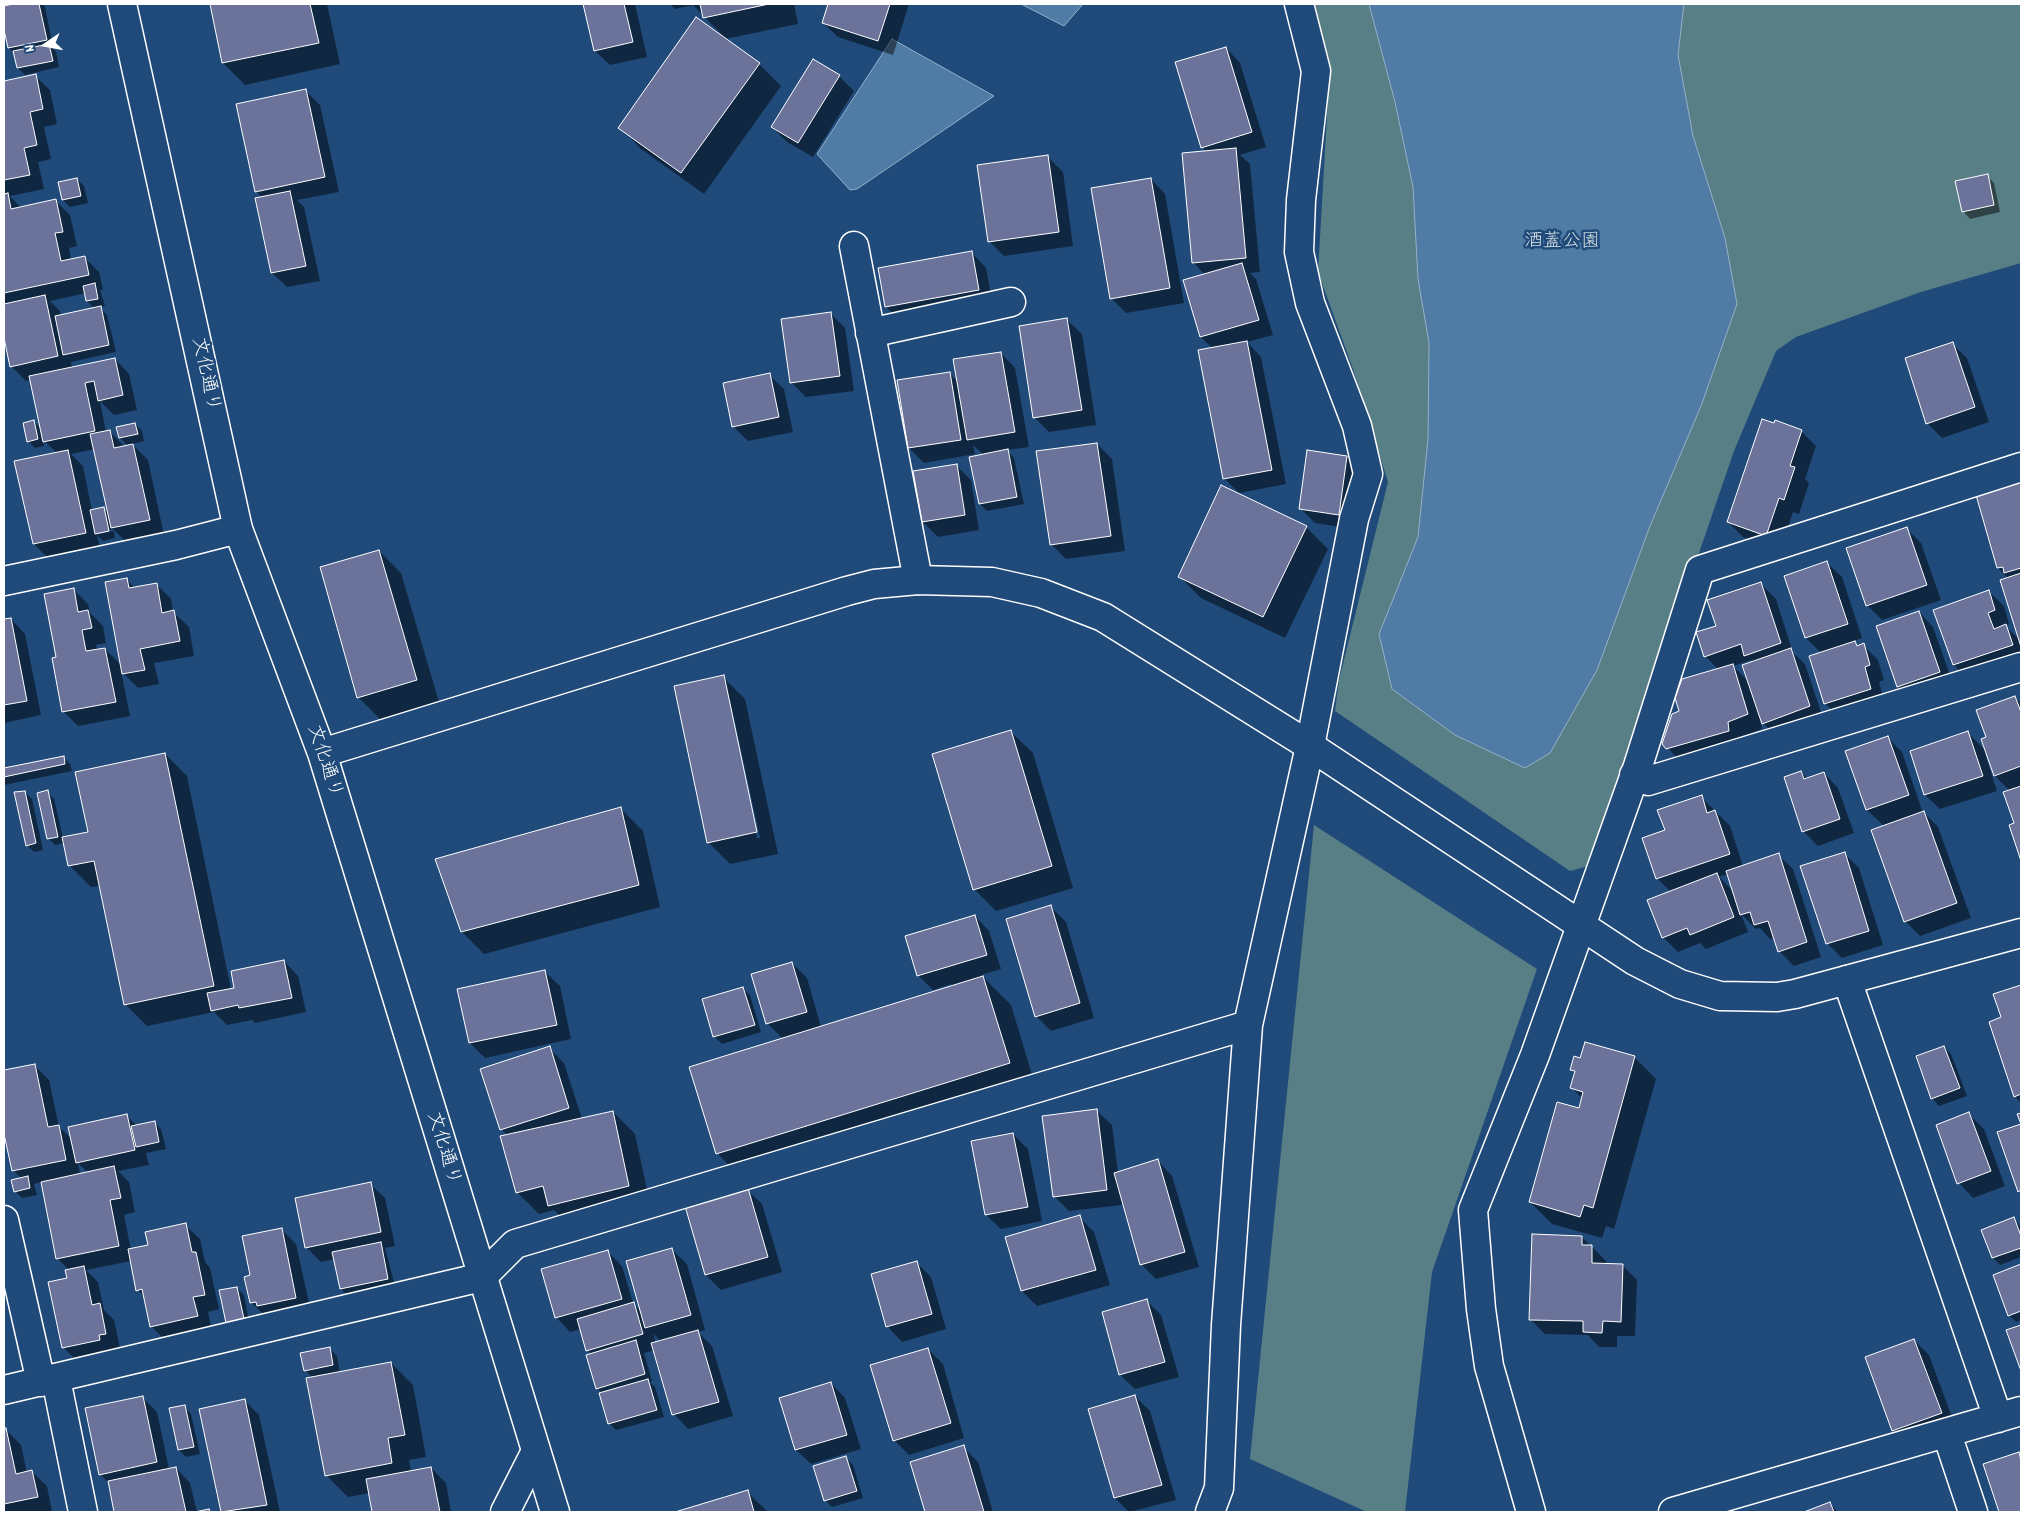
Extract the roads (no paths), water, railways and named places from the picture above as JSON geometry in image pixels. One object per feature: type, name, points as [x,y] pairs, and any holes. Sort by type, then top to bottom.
[{"type":"street","name":"文化通り","points":[[122,4],[238,529],[322,754],[535,1453],[555,1512]]},
{"type":"street","points":[[1210,1512],[1219,1488],[1226,1325],[1248,1024],[1310,746],[1354,519],[1368,474],[1357,426],[1310,303],[1299,252],[1301,200],[1316,71],[1299,4]]},
{"type":"street","points":[[854,246],[918,580]]},
{"type":"street","points":[[870,333],[1011,302]]},
{"type":"street","points":[[1531,1512],[1489,1366],[1481,1309],[1473,1210],[1535,1054],[1634,776],[1700,570],[2021,467]]},
{"type":"street","points":[[4,581],[176,545],[238,529]]},
{"type":"street","points":[[322,754],[792,607],[874,584],[918,580],[992,582],[1041,593],[1103,617],[1310,746],[1635,961],[1668,978],[1720,996],[1777,997],[2021,933]]},
{"type":"street","points":[[1634,776],[1648,781],[2021,667]]},
{"type":"street","points":[[1673,1512],[2010,1415],[1847,980]]},
{"type":"street","points":[[4,1390],[482,1277],[515,1244],[1248,1024]]},
{"type":"street","points":[[4,1220],[83,1512]]},
{"type":"street","points":[[1947,1434],[1973,1512]]},
{"type":"street","points":[[505,1512],[535,1453]]},
{"type":"water","points":[[1021,4],[1083,4],[1064,26]]},
{"type":"water","points":[[1369,4],[1684,4],[1678,55],[1693,136],[1725,238],[1737,304],[1701,406],[1650,526],[1597,670],[1550,753],[1525,768],[1455,735],[1392,689],[1379,634],[1418,537],[1428,439],[1429,343],[1418,279],[1413,187],[1395,102]]},
{"type":"water","points":[[892,39],[994,96],[857,189],[850,190],[817,154]]},
{"type":"park label","name":"酒蓋公園","points":[[1562,243]]}]
